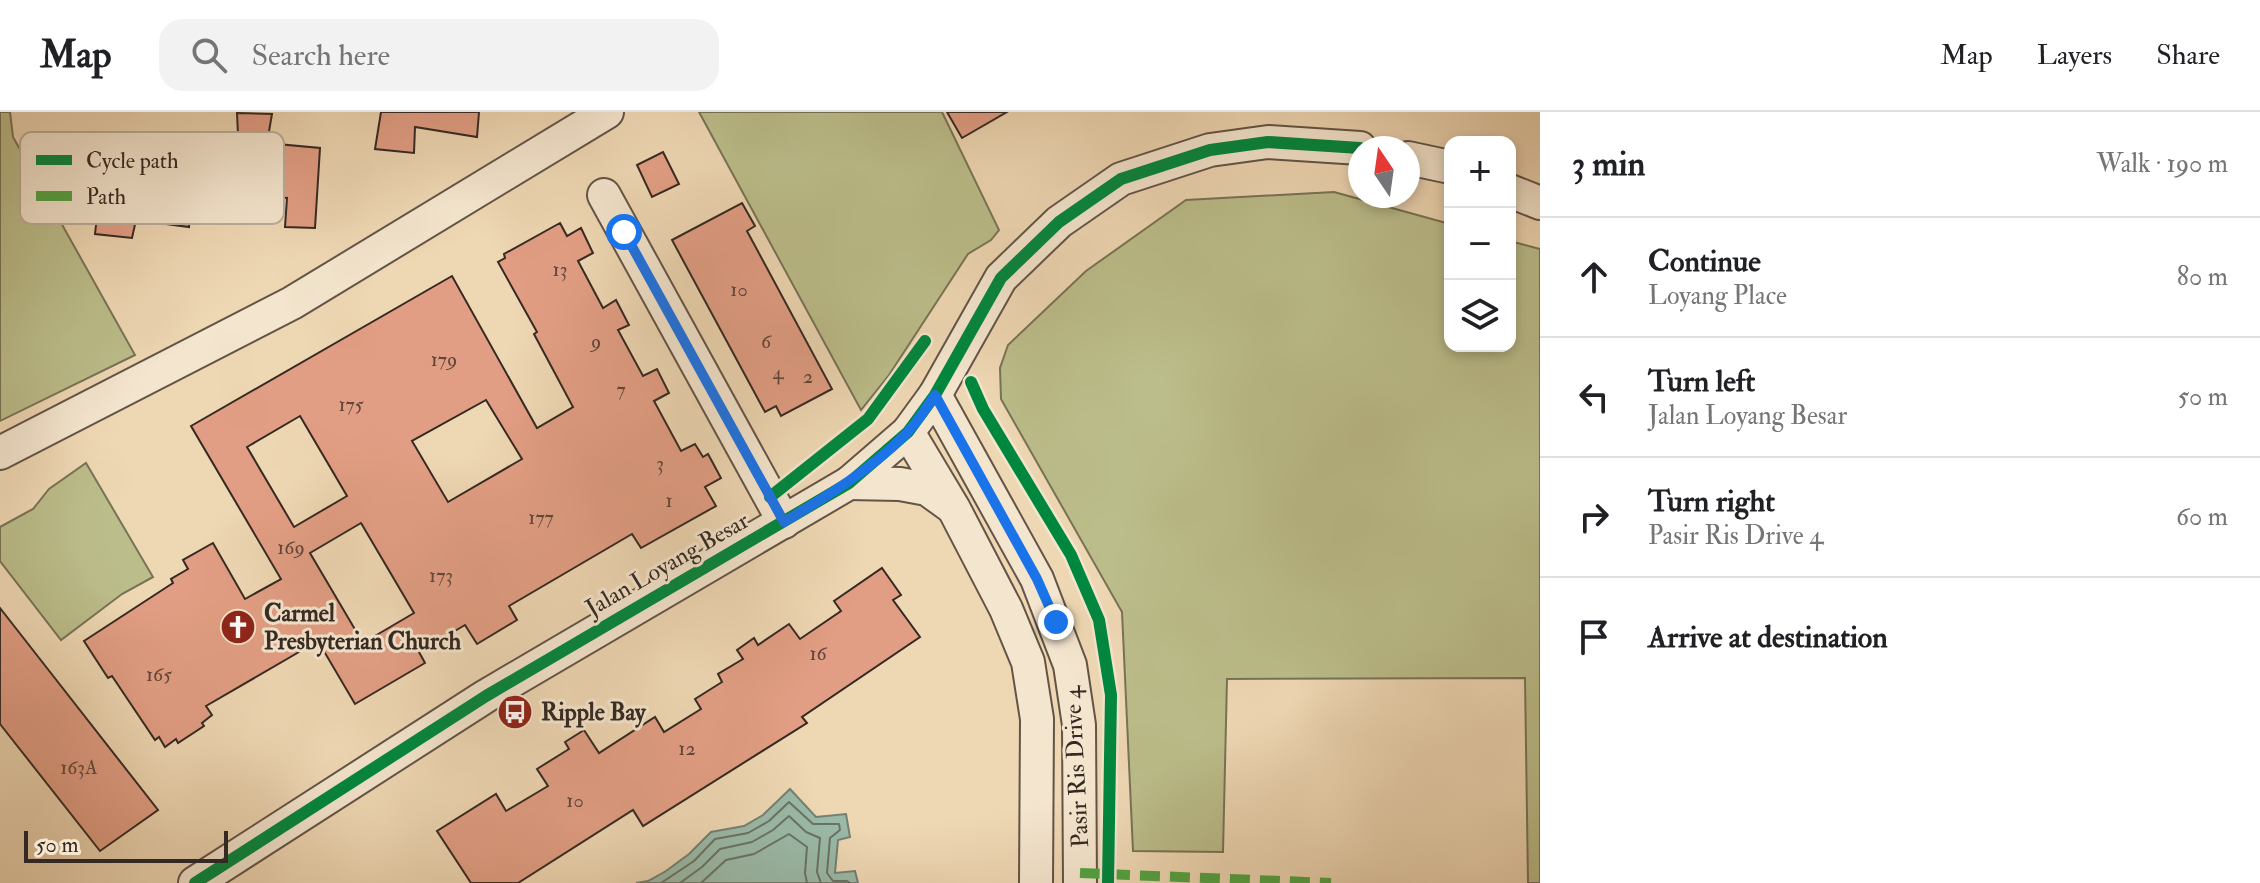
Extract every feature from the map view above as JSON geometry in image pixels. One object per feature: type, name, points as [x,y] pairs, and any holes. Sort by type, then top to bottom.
[{"type":"street","points":[[0,453],[292,303],[607,112]]},
{"type":"street","name":"Jalan Loyang Besar","points":[[195,883],[498,689],[849,483],[908,432],[935,395],[1001,278],[1059,222],[1121,179],[1210,150],[1268,142],[1348,147]]},
{"type":"street","points":[[1420,161],[1444,166]]},
{"type":"street","points":[[1516,193],[1540,203]]},
{"type":"street","points":[[604,195],[784,522]]},
{"type":"street","name":"Pasir Ris Drive 4","points":[[935,395],[1037,579],[1070,665],[1079,725],[1080,883]]},
{"type":"street","name":"Pasir Ris Drive 4","points":[[908,432],[954,509],[1006,609],[1028,662],[1037,719],[1036,883]]},
{"type":"street","points":[[849,483],[900,484],[927,489],[954,509]]},
{"type":"green space","points":[[0,112],[10,112],[13,137],[20,150],[20,224],[62,224],[135,355],[0,421]]},
{"type":"green space","points":[[699,112],[942,112],[999,230],[991,240],[968,254],[889,375],[861,410]]},
{"type":"green space","points":[[1334,192],[1348,196],[1348,208],[1392,208],[1444,222],[1444,352],[1516,352],[1516,243],[1540,249],[1540,883],[1528,883],[1525,678],[1227,679],[1223,852],[1133,851],[1122,612],[1001,399],[1000,368],[1008,345],[1086,271],[1186,200]]},
{"type":"green space","points":[[86,463],[153,577],[122,594],[61,640],[0,561],[0,527],[33,509],[49,489]]},
{"type":"water","points":[[790,789],[816,817],[846,814],[850,837],[838,840],[835,873],[855,871],[858,883],[636,883],[648,881],[666,871],[711,832],[744,826],[763,815]]},
{"type":"building","points":[[381,112],[479,112],[477,137],[415,127],[414,153],[375,149]]},
{"type":"building","points":[[947,112],[1007,112],[962,138]]},
{"type":"building","points":[[237,113],[272,114],[269,132],[238,132]]},
{"type":"building","points":[[284,145],[320,148],[315,228],[285,227],[287,198],[284,198]]},
{"type":"building","points":[[663,152],[679,184],[652,197],[637,165]]},
{"type":"building","points":[[742,203],[755,226],[747,231],[832,389],[781,416],[776,406],[765,412],[672,240]]},
{"type":"building","points":[[560,223],[567,236],[581,228],[593,253],[578,261],[603,308],[616,300],[629,325],[618,330],[643,376],[657,369],[669,393],[654,401],[681,451],[695,444],[703,457],[708,454],[721,478],[705,487],[716,506],[641,548],[632,534],[509,606],[517,620],[477,644],[465,625],[419,652],[425,663],[355,704],[318,641],[206,706],[212,715],[202,723],[204,726],[178,743],[176,739],[165,747],[159,737],[155,740],[84,641],[173,583],[171,579],[188,569],[183,560],[213,543],[245,599],[281,579],[191,426],[452,276],[537,428],[573,407],[534,334],[537,332],[498,262],[505,258],[504,254]],"holes":[[[486,400],[522,459],[448,502],[412,441]],[[300,416],[347,496],[294,527],[247,447]],[[361,523],[414,613],[363,643],[310,553]]]},
{"type":"building","points":[[96,224],[135,224],[132,238],[95,234]]},
{"type":"building","points":[[882,568],[901,595],[893,600],[920,637],[802,717],[807,723],[643,826],[633,810],[518,883],[471,883],[437,831],[496,794],[506,811],[548,786],[537,769],[569,749],[565,742],[584,730],[599,753],[655,717],[664,732],[701,709],[695,699],[722,682],[718,674],[743,659],[737,650],[754,638],[758,645],[789,624],[800,639],[841,611],[834,601]]},
{"type":"building","points":[[0,608],[158,810],[100,851],[0,724]]},
{"type":"marked path","points":[[1080,873],[1331,883]]},
{"type":"cycle path","points":[[195,883],[486,696],[849,483],[908,432],[935,395],[1001,278],[1059,222],[1121,179],[1210,150],[1268,142],[1348,147]]},
{"type":"cycle path","points":[[770,497],[868,419],[925,341]]},
{"type":"cycle path","points":[[971,382],[983,409],[1071,555],[1099,620],[1111,695],[1108,883]]},
{"type":"place","name":"Carmel Presbyterian Church","points":[[238,627]]},
{"type":"place","name":"Ripple Bay","points":[[515,712]]},
{"type":"route","points":[[624,232],[784,522],[849,483],[908,432],[935,395],[1037,579],[1056,622]]}]
